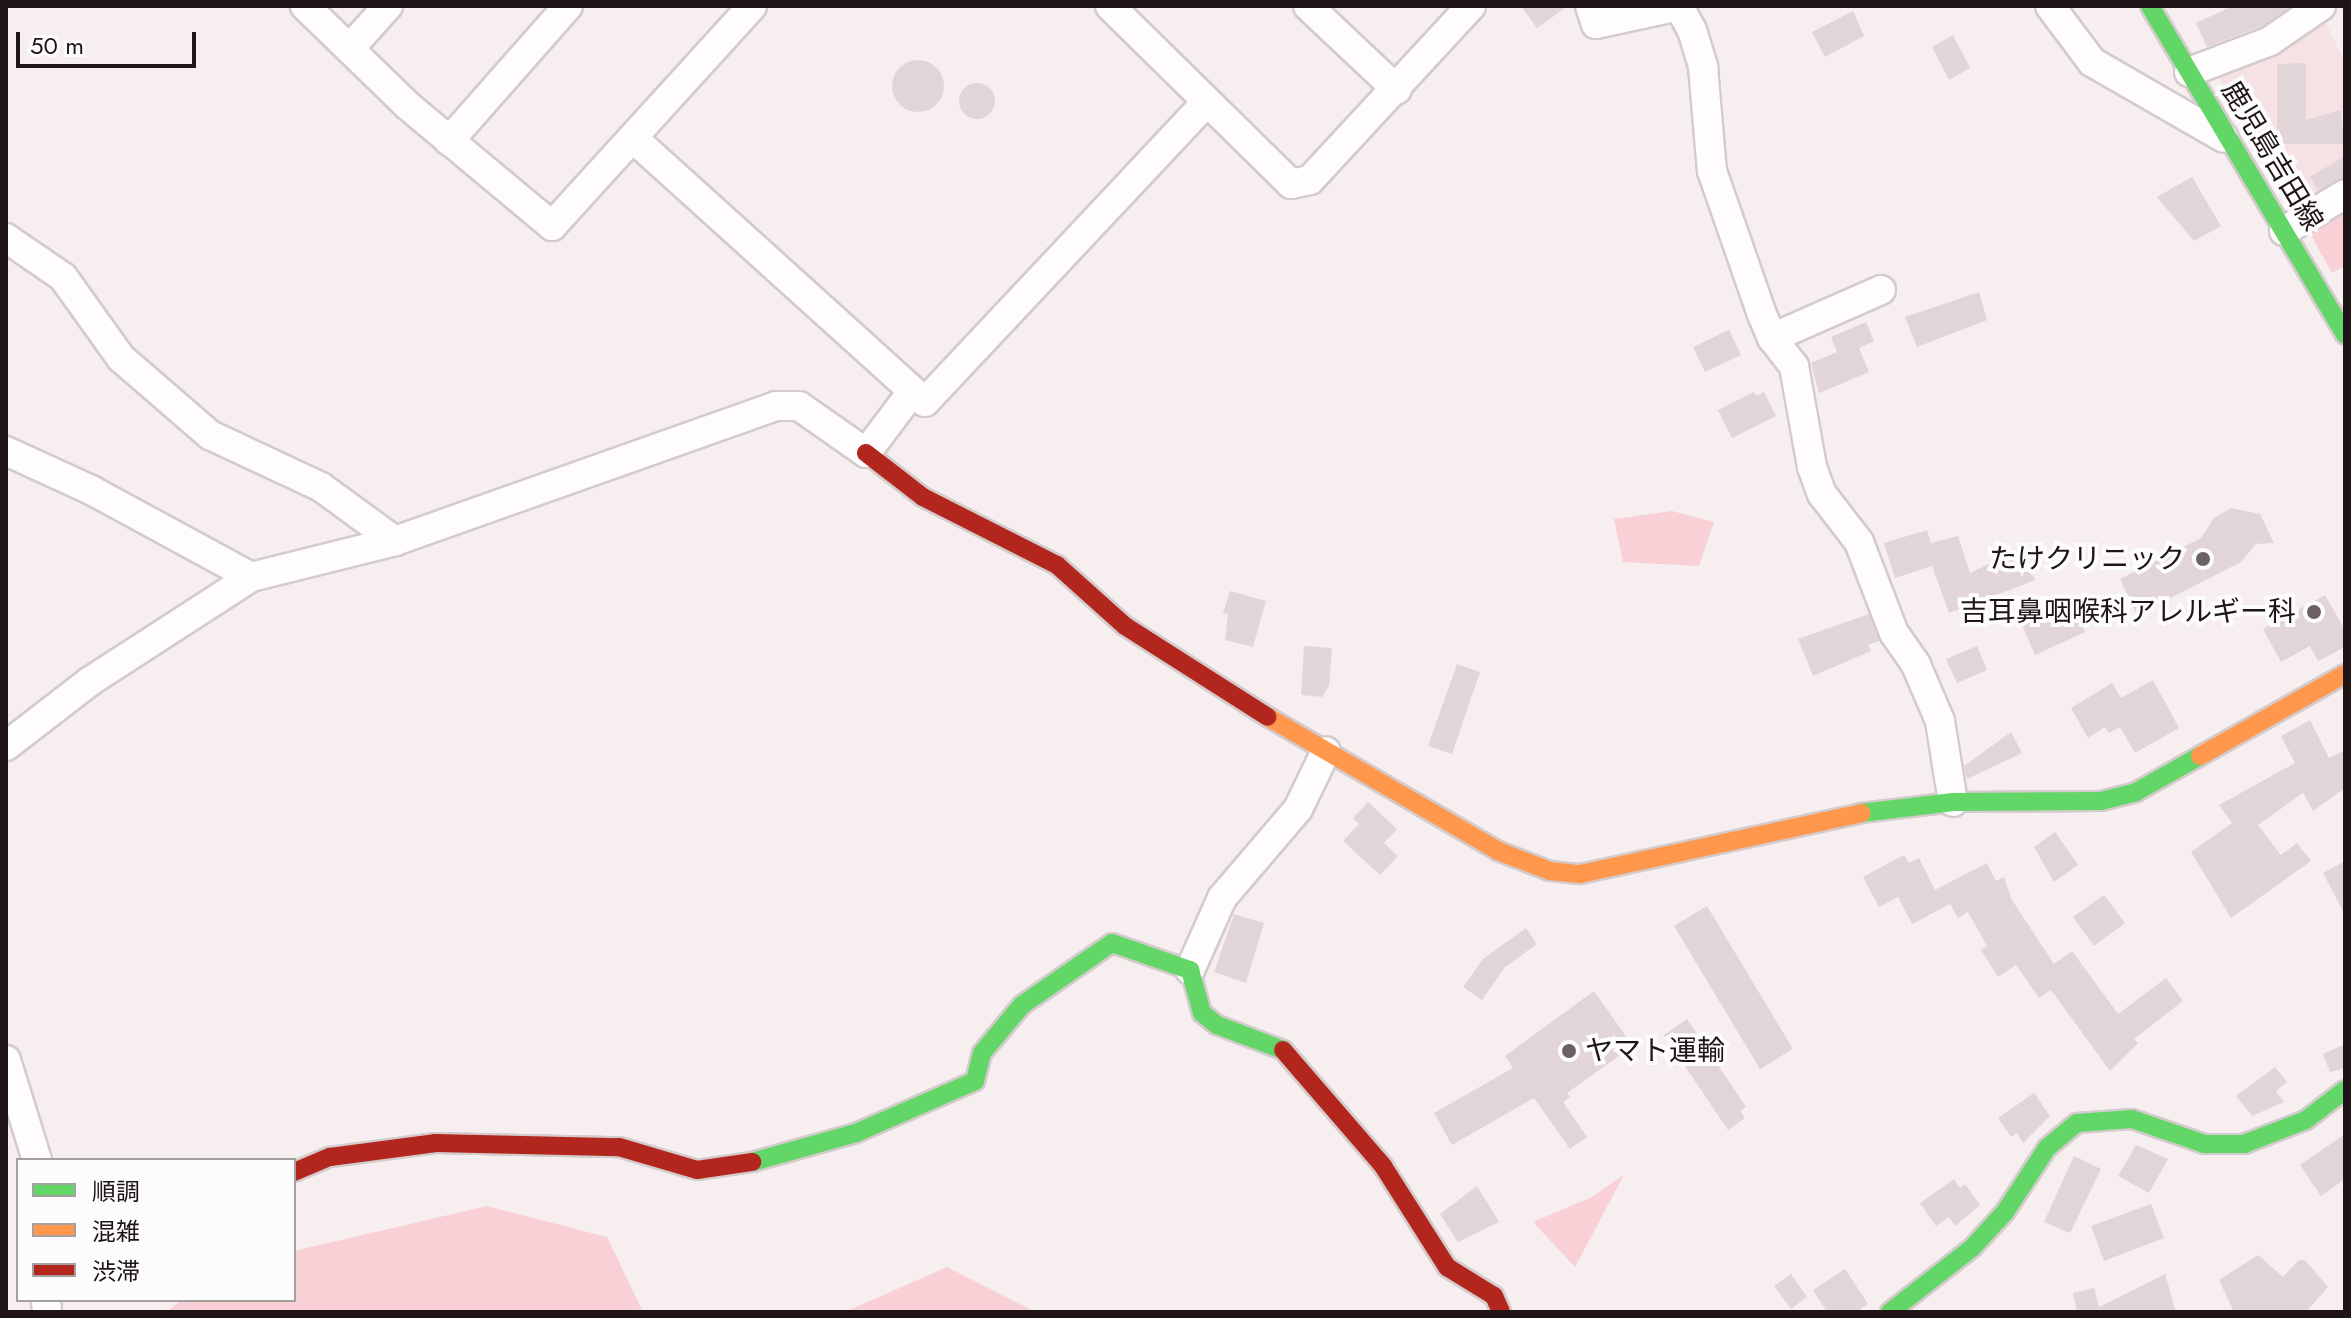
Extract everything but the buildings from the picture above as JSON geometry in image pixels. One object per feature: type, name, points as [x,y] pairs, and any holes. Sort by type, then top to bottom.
[{"type":"street","points":[[305,6],[449,141],[552,226],[752,6]]},
{"type":"street","points":[[350,48],[388,6]]},
{"type":"street","points":[[449,141],[568,6]]},
{"type":"street","points":[[1110,6],[1291,184],[1310,180],[1397,90],[1471,6]]},
{"type":"street","points":[[1308,6],[1397,90]]},
{"type":"street","points":[[1590,6],[1596,24],[1679,6],[1703,67],[1712,171],[1772,338],[1794,366],[1812,467],[1822,494],[1859,542],[1894,633],[1936,710],[1953,802]]},
{"type":"street","points":[[2050,6],[2092,62],[2231,142]]},
{"type":"street","name":"鹿児島吉田線","points":[[2150,6],[2345,334]]},
{"type":"street","points":[[2189,72],[2270,41],[2321,6]]},
{"type":"street","points":[[634,139],[925,402],[1207,102]]},
{"type":"street","points":[[2284,231],[2345,194]]},
{"type":"street","points":[[6,238],[63,277],[121,358],[210,435],[321,487],[395,541]]},
{"type":"street","points":[[1772,338],[1881,290]]},
{"type":"street","points":[[866,453],[912,392]]},
{"type":"street","points":[[6,746],[89,682],[251,577],[395,541],[776,406],[799,406],[923,497],[1057,565],[1125,626],[1326,751],[1498,851],[1550,871],[1580,874],[1822,818],[1953,802],[2101,801],[2136,792],[2345,674]]},
{"type":"street","points":[[6,451],[91,490],[251,577]]},
{"type":"street","points":[[1326,751],[1298,809],[1222,898],[1190,970],[1202,1013],[1217,1025],[1283,1050],[1383,1166],[1447,1267],[1494,1296],[1501,1312]]},
{"type":"street","points":[[296,1171],[330,1157],[436,1143],[583,1150],[619,1147],[697,1170],[756,1161],[856,1133],[975,1081],[982,1053],[1022,1005],[1112,943],[1190,970]]},
{"type":"street","points":[[6,1060],[36,1158]]},
{"type":"street","points":[[1890,1312],[1972,1248],[2005,1212],[2047,1148],[2077,1123],[2094,1118],[2132,1119],[2204,1144],[2244,1144],[2306,1120],[2345,1090]]},
{"type":"shaded area","points":[[2319,9],[2345,63],[2345,188],[2298,214],[2211,65]]},
{"type":"shaded area","points":[[2345,199],[2345,266],[2332,273],[2305,225]]},
{"type":"shaded area","points":[[1672,511],[1714,522],[1699,566],[1623,562],[1614,519]]},
{"type":"shaded area","points":[[1624,1175],[1575,1267],[1533,1222],[1592,1197]]},
{"type":"shaded area","points":[[487,1206],[607,1237],[643,1312],[166,1312],[179,1302],[296,1302],[296,1251]]},
{"type":"shaded area","points":[[947,1267],[1035,1312],[829,1312],[847,1311]]},
{"type":"traffic: fast","points":[[2150,6],[2345,334]]},
{"type":"traffic: fast","points":[[1861,813],[1953,802],[2101,801],[2136,792],[2200,756]]},
{"type":"traffic: fast","points":[[752,1162],[856,1133],[975,1081],[982,1053],[1022,1005],[1112,943],[1190,970],[1202,1013],[1217,1025],[1283,1050]]},
{"type":"traffic: fast","points":[[1890,1312],[1972,1248],[2005,1212],[2047,1148],[2077,1123],[2132,1119],[2204,1144],[2244,1144],[2306,1120],[2345,1090]]},
{"type":"traffic: slow","points":[[2200,756],[2345,674]]},
{"type":"traffic: slow","points":[[1268,717],[1498,851],[1550,871],[1580,874],[1861,813]]},
{"type":"traffic: jam","points":[[866,453],[923,497],[1057,565],[1125,626],[1268,717]]},
{"type":"traffic: jam","points":[[1283,1050],[1383,1166],[1447,1267],[1494,1296],[1501,1312]]},
{"type":"traffic: jam","points":[[296,1171],[330,1157],[436,1143],[619,1147],[697,1170],[752,1162]]},
{"type":"place","name":"たけクリニック","points":[[2203,559]]},
{"type":"place","name":"吉耳鼻咽喉科アレルギー科","points":[[2314,612]]},
{"type":"place","name":"ヤマト運輸","points":[[1569,1051]]}]
